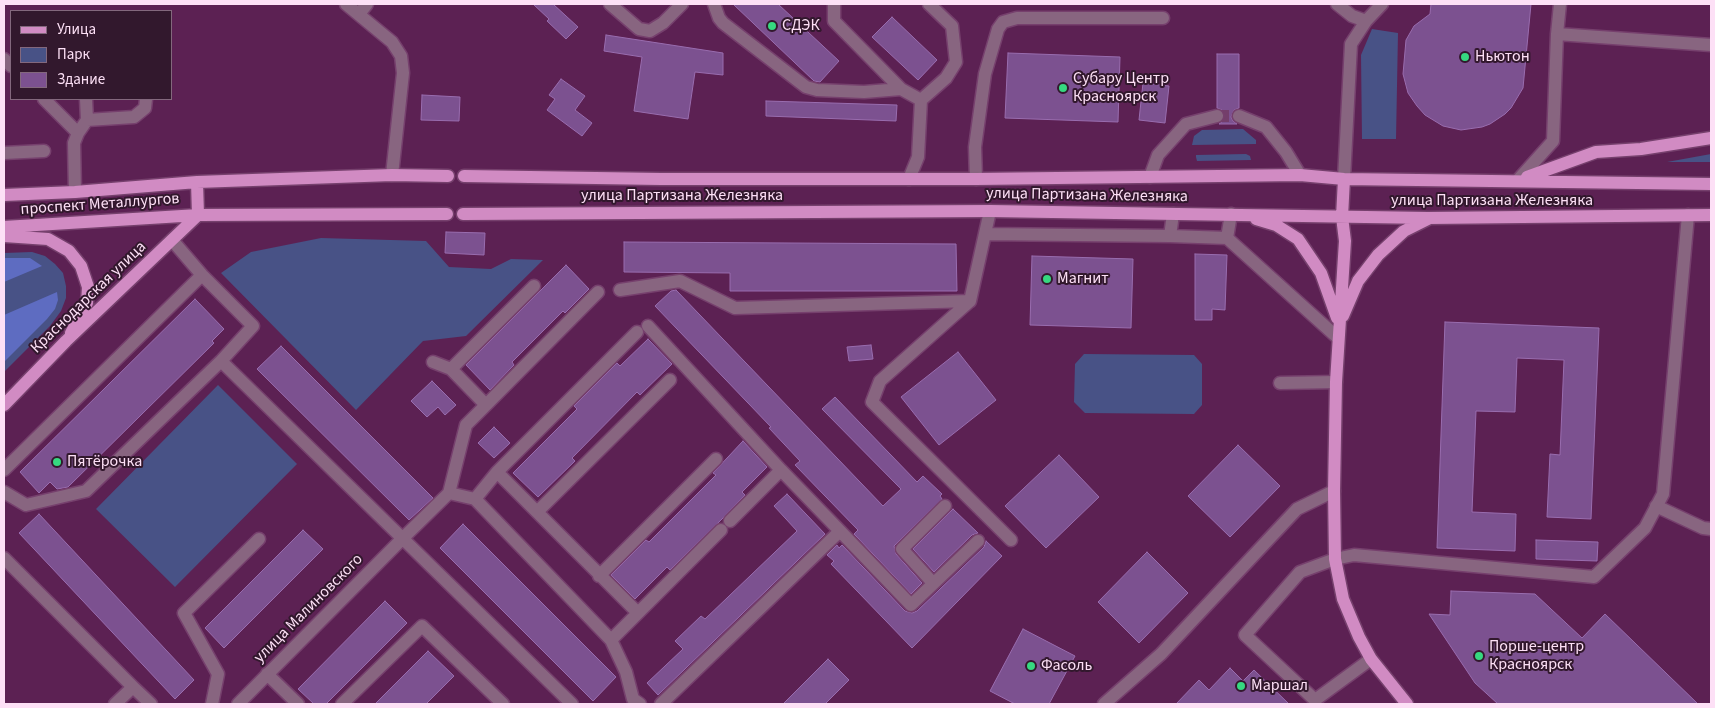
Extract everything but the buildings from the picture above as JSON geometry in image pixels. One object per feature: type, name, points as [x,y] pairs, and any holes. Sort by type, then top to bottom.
[{"type":"main road","points":[[1518,180],[1596,152],[1641,150],[1711,138]]},
{"type":"main road","name":"улица Партизана Железняка","points":[[464,176],[661,179],[976,179],[1300,175],[1344,179],[1711,184]]},
{"type":"main road","points":[[447,214],[198,215],[197,182],[448,176]]},
{"type":"main road","points":[[1344,179],[1342,217],[1345,241],[1336,382],[1335,559],[1343,599],[1359,637],[1371,659],[1407,704]]},
{"type":"main road","name":"проспект Металлургов","points":[[4,195],[75,192],[197,182]]},
{"type":"main road","name":"улица Партизана Железняка","points":[[462,214],[990,211],[1428,218],[1711,215]]},
{"type":"main road","points":[[1236,214],[1276,225],[1298,239],[1321,273],[1339,325]]},
{"type":"main road","name":"проспект Металлургов","points":[[4,228],[198,215]]},
{"type":"main road","name":"Краснодарская улица","points":[[4,405],[66,342],[198,215]]},
{"type":"main road","points":[[1339,325],[1358,281],[1378,255],[1404,231],[1428,218]]},
{"type":"main road","points":[[4,236],[48,239],[69,251],[81,266],[88,287],[87,303],[66,342]]},
{"type":"street","points":[[346,4],[392,42],[402,56],[403,74],[392,176]]},
{"type":"street","points":[[359,14],[367,4]]},
{"type":"street","points":[[610,4],[638,29],[650,31],[663,23],[682,4]]},
{"type":"street","points":[[714,4],[723,23],[806,86],[817,90],[864,92],[901,89]]},
{"type":"street","points":[[834,4],[834,21],[901,89],[921,100]]},
{"type":"street","points":[[909,179],[918,157],[921,100],[946,78],[956,62],[952,26],[929,4]]},
{"type":"street","points":[[1337,4],[1352,16],[1366,21]]},
{"type":"street","points":[[1344,179],[1351,44],[1366,21],[1382,4]]},
{"type":"street","points":[[1518,180],[1553,141],[1560,4]]},
{"type":"street","points":[[976,179],[975,148],[985,74],[998,29],[1002,22],[1017,18],[1162,18]]},
{"type":"street","points":[[1557,34],[1711,46]]},
{"type":"street","points":[[45,100],[78,133]]},
{"type":"street","points":[[75,192],[74,143],[87,120],[86,100]]},
{"type":"street","points":[[87,120],[134,117],[146,108],[146,100]]},
{"type":"street","points":[[1150,177],[1158,155],[1186,124],[1217,116]]},
{"type":"street","points":[[1239,116],[1266,127],[1286,152],[1300,175]]},
{"type":"street","points":[[4,153],[44,151]]},
{"type":"street","points":[[990,211],[970,301],[880,381],[872,402],[1011,540]]},
{"type":"street","points":[[1170,236],[1173,214]]},
{"type":"street","points":[[1227,238],[1236,214]]},
{"type":"street","points":[[1371,659],[1315,700],[1245,635],[1300,572],[1335,559],[1354,555],[1594,576],[1645,528],[1663,494],[1688,215]]},
{"type":"street","points":[[985,234],[1227,238],[1338,338]]},
{"type":"street","points":[[4,492],[26,505],[86,491],[221,361],[253,326],[202,275],[172,240]]},
{"type":"street","points":[[4,470],[202,275]]},
{"type":"street","points":[[620,290],[680,282],[735,308],[970,301]]},
{"type":"street","points":[[451,370],[534,286]]},
{"type":"street","points":[[598,292],[466,425],[449,493],[476,499],[611,640],[626,672],[633,699],[640,704]]},
{"type":"street","points":[[476,499],[497,472],[643,329],[911,605],[978,541]]},
{"type":"street","points":[[221,361],[572,704]]},
{"type":"street","points":[[433,362],[451,370],[486,406]]},
{"type":"street","points":[[537,512],[670,380]]},
{"type":"street","points":[[1280,383],[1336,382]]},
{"type":"street","points":[[599,576],[716,459]]},
{"type":"street","points":[[730,521],[781,470]]},
{"type":"street","points":[[497,472],[638,613]]},
{"type":"street","points":[[1104,704],[1161,654],[1297,510],[1334,491]]},
{"type":"street","name":"улица Малиновского","points":[[238,704],[449,493]]},
{"type":"street","points":[[933,583],[902,549],[945,506]]},
{"type":"street","points":[[1656,506],[1703,528],[1711,529]]},
{"type":"street","points":[[611,640],[720,530]]},
{"type":"street","points":[[661,704],[840,531]]},
{"type":"street","points":[[212,704],[218,674],[184,613],[259,539]]},
{"type":"street","points":[[4,558],[151,704]]},
{"type":"street","points":[[342,704],[422,626],[503,704]]},
{"type":"street","points":[[267,674],[298,704]]},
{"type":"street","points":[[115,704],[133,687]]},
{"type":"green space","points":[[1372,29],[1398,33],[1396,139],[1362,139],[1361,55]]},
{"type":"green space","points":[[1243,129],[1256,140],[1256,144],[1192,145],[1194,136],[1202,130]]},
{"type":"green space","points":[[1246,154],[1250,156],[1251,160],[1197,161],[1196,157],[1196,155]]},
{"type":"green space","points":[[1711,154],[1711,162],[1667,162]]},
{"type":"green space","points":[[321,238],[426,241],[449,267],[491,269],[511,259],[543,260],[466,336],[423,341],[356,410],[221,273],[251,252]]},
{"type":"green space","points":[[32,252],[45,256],[63,273],[66,298],[61,311],[50,326],[4,372],[4,253]]},
{"type":"green space","points":[[1084,354],[1194,355],[1202,364],[1202,405],[1194,414],[1085,413],[1074,402],[1075,364]]},
{"type":"green space","points":[[218,385],[297,464],[175,587],[96,509]]},
{"type":"shaded area","points":[[4,258],[30,258],[42,266],[4,282]]},
{"type":"shaded area","points":[[57,292],[58,300],[55,309],[4,362],[4,315]]},
{"type":"tunnel","points":[[1217,116],[1239,116]]},
{"type":"place","name":"СДЭК","points":[[772,26]]},
{"type":"place","name":"Ньютон","points":[[1465,57]]},
{"type":"place","name":"Субару Центр Красноярск","points":[[1063,88]]},
{"type":"place","name":"Магнит","points":[[1047,279]]},
{"type":"place","name":"Пятёрочка","points":[[57,462]]},
{"type":"place","name":"Порше-центр Красноярск","points":[[1479,656]]},
{"type":"place","name":"Фасоль","points":[[1031,666]]},
{"type":"place","name":"Маршал","points":[[1241,686]]}]
